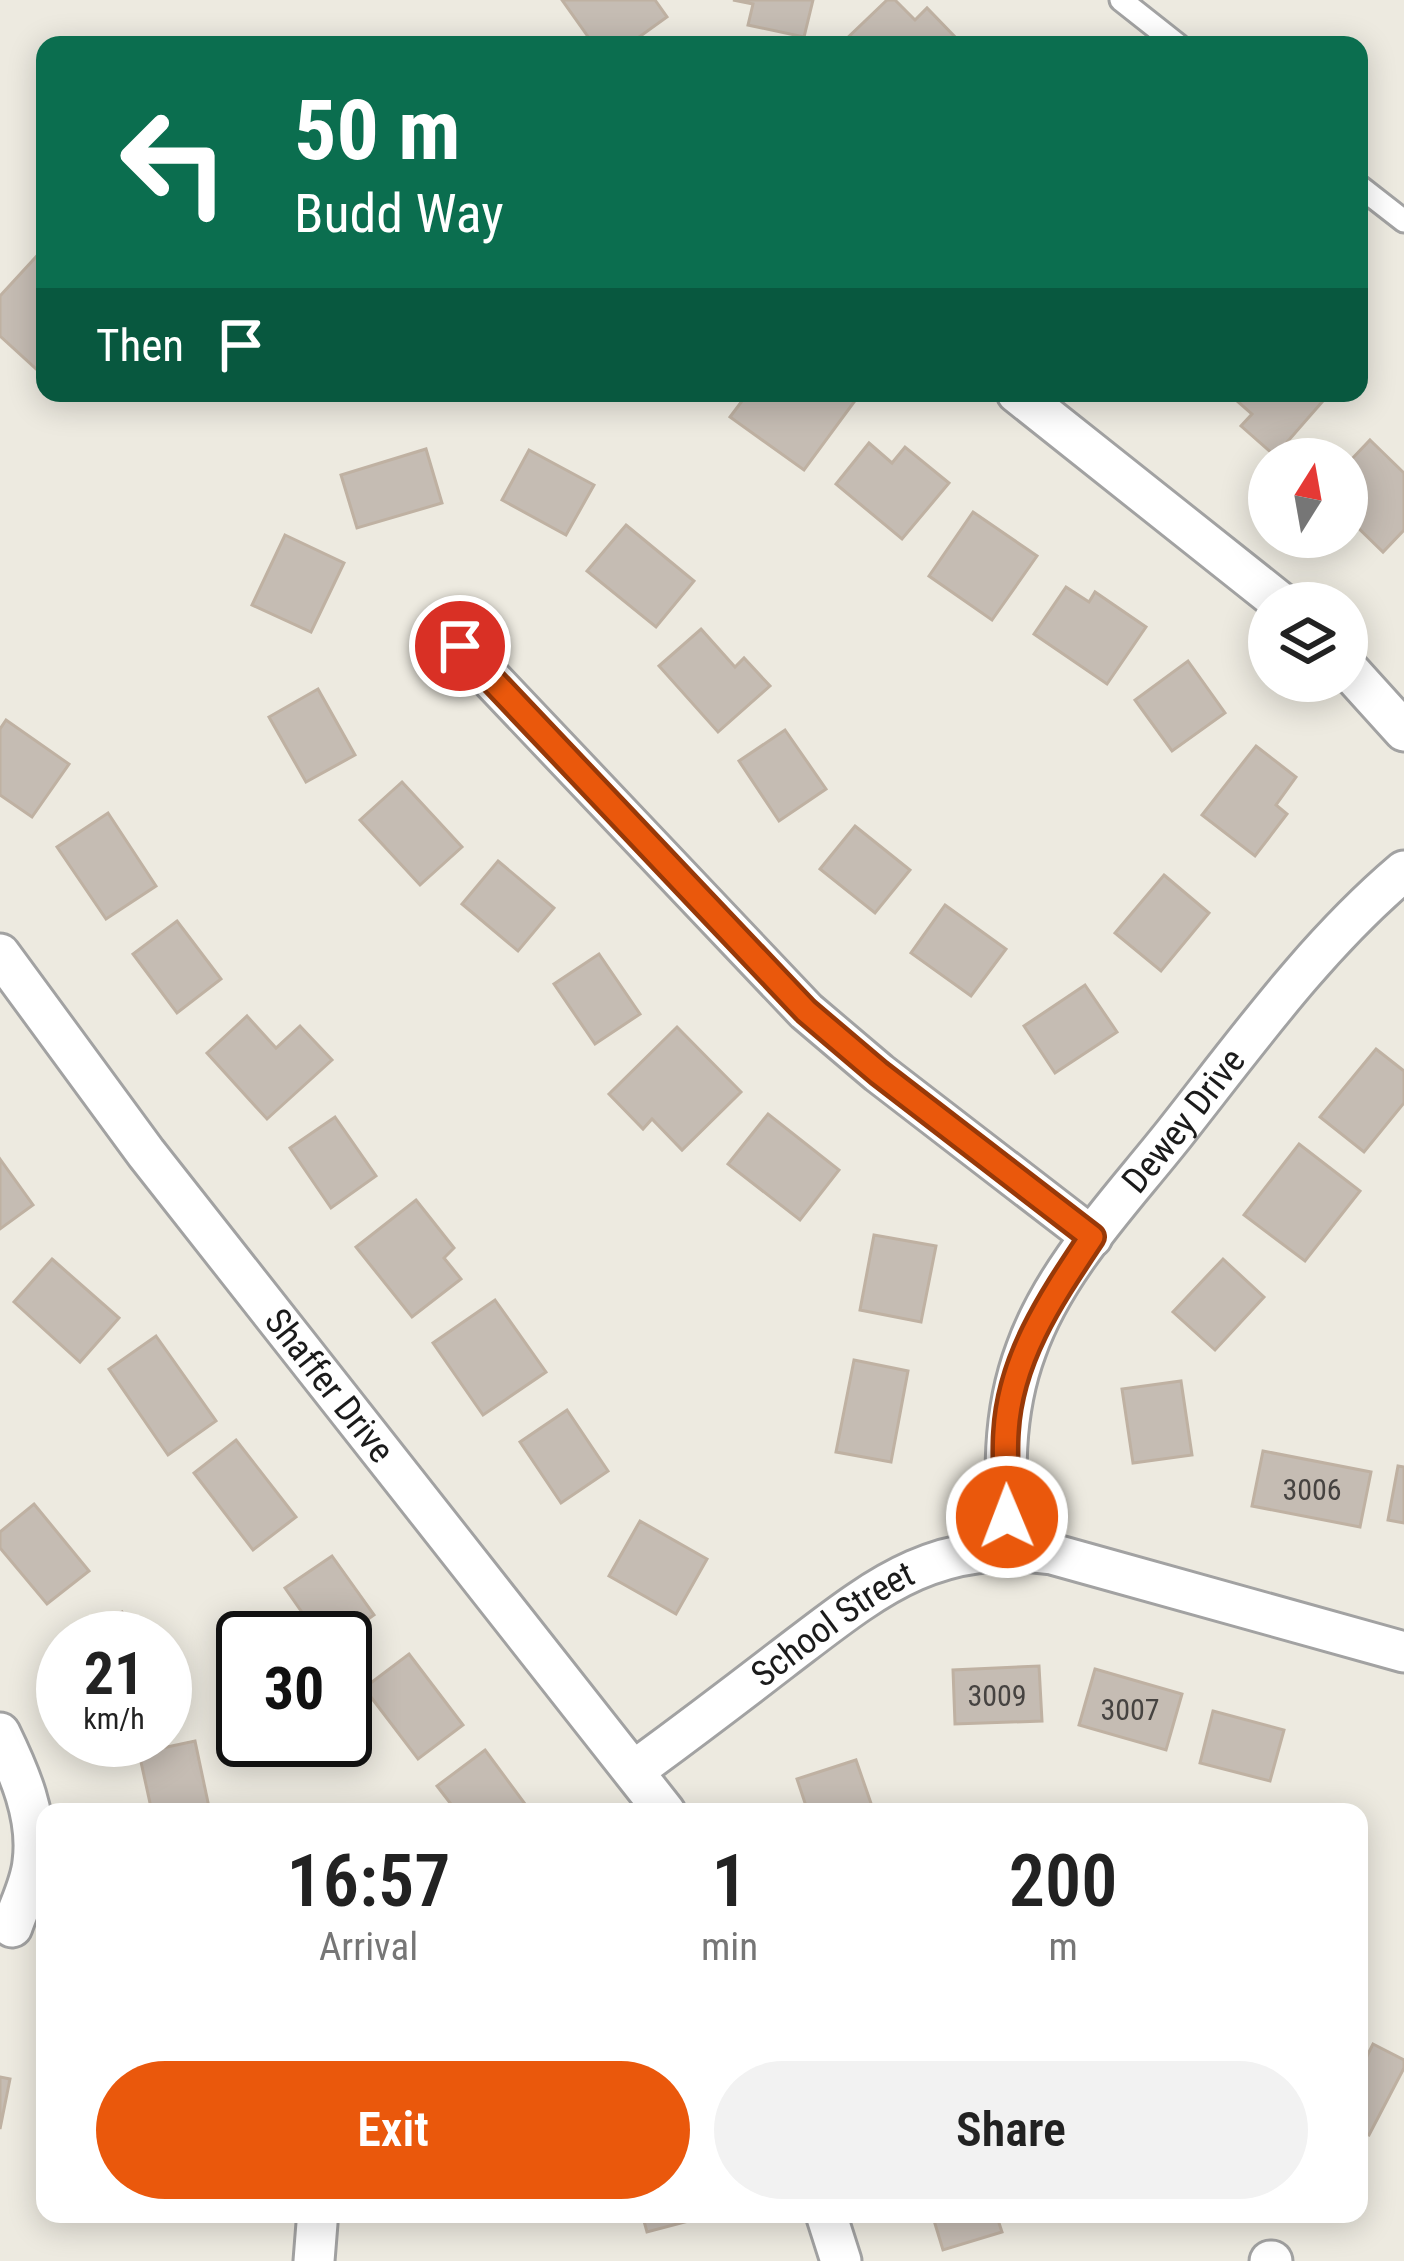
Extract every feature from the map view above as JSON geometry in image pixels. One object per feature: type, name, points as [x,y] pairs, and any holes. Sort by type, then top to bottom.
[{"type":"street","points":[[1028,402],[1255,582]]},
{"type":"street","points":[[460,646],[806,1011],[1092,1237]]},
{"type":"street","points":[[1368,691],[1404,731]]},
{"type":"street","name":"Dewey Drive","points":[[1010,1548],[1006,1430],[1015,1384],[1045,1307],[1092,1237],[1335,935],[1404,871]]},
{"type":"street","name":"Shaffer Drive","points":[[0,954],[146,1153],[659,1803]]},
{"type":"street","name":"School Street","points":[[635,1770],[889,1581],[932,1562],[1010,1548],[1052,1555],[1404,1652]]},
{"type":"street","points":[[0,1732],[29,1807],[34,1836],[33,1866],[12,1927]]},
{"type":"street","points":[[829,2223],[841,2261]]},
{"type":"lane","points":[[1120,0],[1166,36]]},
{"type":"lane","points":[[1368,193],[1404,221]]},
{"type":"building","points":[[562,0],[655,0],[667,17],[641,36],[588,36]]},
{"type":"building","points":[[733,0],[813,0],[804,36],[748,25],[753,4]]},
{"type":"building","points":[[887,0],[895,0],[915,20],[927,8],[954,36],[849,36]]},
{"type":"building","points":[[36,257],[36,369],[0,336],[0,296]]},
{"type":"building","points":[[741,402],[854,402],[804,470],[730,417]]},
{"type":"building","points":[[1238,402],[1322,402],[1291,438],[1255,438],[1241,426],[1252,414]]},
{"type":"building","points":[[1368,442],[1404,473],[1404,530],[1383,552],[1368,537]]},
{"type":"building","points":[[869,443],[892,463],[905,447],[949,483],[902,539],[836,484]]},
{"type":"building","points":[[426,449],[442,503],[357,528],[341,475]]},
{"type":"building","points":[[529,450],[594,485],[566,535],[502,500]]},
{"type":"building","points":[[973,512],[1037,556],[992,620],[929,576]]},
{"type":"building","points":[[626,525],[694,581],[656,627],[587,571]]},
{"type":"building","points":[[285,535],[344,563],[311,632],[252,605]]},
{"type":"building","points":[[1066,587],[1089,602],[1095,592],[1146,627],[1107,684],[1034,634]]},
{"type":"building","points":[[701,629],[735,667],[744,658],[770,686],[718,732],[659,666]]},
{"type":"building","points":[[1188,661],[1225,713],[1172,751],[1135,700]]},
{"type":"building","points":[[318,689],[355,755],[306,782],[269,717]]},
{"type":"building","points":[[6,720],[69,764],[32,817],[0,795],[0,729]]},
{"type":"building","points":[[785,730],[826,789],[779,821],[739,761]]},
{"type":"building","points":[[1256,746],[1296,777],[1276,805],[1287,814],[1255,856],[1202,815]]},
{"type":"building","points":[[402,782],[462,847],[420,885],[360,820]]},
{"type":"building","points":[[108,813],[156,886],[106,919],[57,847]]},
{"type":"building","points":[[855,826],[910,870],[875,913],[820,869]]},
{"type":"building","points":[[498,861],[554,908],[518,951],[462,904]]},
{"type":"building","points":[[1164,875],[1209,913],[1161,971],[1115,933]]},
{"type":"building","points":[[945,905],[1006,949],[971,996],[911,953]]},
{"type":"building","points":[[177,921],[221,979],[177,1013],[133,954]]},
{"type":"building","points":[[599,954],[640,1014],[595,1044],[554,984]]},
{"type":"building","points":[[1085,985],[1117,1032],[1055,1073],[1024,1026]]},
{"type":"building","points":[[247,1016],[276,1048],[300,1026],[332,1060],[267,1119],[207,1053]]},
{"type":"building","points":[[677,1027],[741,1092],[682,1150],[652,1119],[643,1129],[609,1094]]},
{"type":"building","points":[[1376,1049],[1404,1071],[1404,1103],[1364,1152],[1320,1117]]},
{"type":"building","points":[[768,1114],[839,1170],[800,1220],[728,1164]]},
{"type":"building","points":[[335,1117],[376,1176],[331,1208],[290,1148]]},
{"type":"building","points":[[1299,1144],[1360,1191],[1305,1261],[1244,1215]]},
{"type":"building","points":[[0,1159],[33,1205],[0,1229]]},
{"type":"building","points":[[416,1200],[454,1248],[444,1258],[461,1279],[412,1317],[356,1247]]},
{"type":"building","points":[[874,1235],[936,1246],[921,1322],[860,1310]]},
{"type":"building","points":[[52,1259],[119,1318],[80,1362],[14,1302]]},
{"type":"building","points":[[1223,1259],[1264,1297],[1215,1350],[1173,1312]]},
{"type":"building","points":[[495,1300],[546,1372],[483,1415],[433,1343]]},
{"type":"building","points":[[156,1336],[216,1421],[168,1455],[109,1369]]},
{"type":"building","points":[[854,1360],[908,1371],[891,1462],[836,1452]]},
{"type":"building","points":[[1181,1381],[1192,1455],[1133,1463],[1122,1389]]},
{"type":"building","points":[[567,1410],[608,1471],[561,1503],[520,1442]]},
{"type":"building","points":[[236,1440],[296,1517],[253,1550],[194,1473]]},
{"type":"building","points":[[1263,1451],[1371,1472],[1360,1527],[1252,1506]]},
{"type":"building","points":[[1398,1466],[1404,1467],[1404,1523],[1388,1520]]},
{"type":"building","points":[[34,1504],[89,1571],[47,1604],[0,1548],[0,1532]]},
{"type":"building","points":[[640,1521],[707,1559],[676,1614],[609,1576]]},
{"type":"building","points":[[332,1556],[371,1611],[301,1611],[285,1588]]},
{"type":"building","points":[[409,1654],[463,1725],[418,1759],[372,1699],[372,1682]]},
{"type":"building","points":[[1039,1666],[1042,1721],[955,1724],[953,1670]]},
{"type":"building","points":[[1095,1669],[1182,1694],[1166,1750],[1079,1725]]},
{"type":"building","points":[[1213,1711],[1284,1730],[1270,1781],[1200,1763]]},
{"type":"building","points":[[195,1741],[208,1803],[150,1803],[142,1767],[192,1767]]},
{"type":"building","points":[[485,1750],[524,1803],[450,1803],[437,1786]]},
{"type":"building","points":[[856,1760],[871,1803],[805,1803],[797,1779]]},
{"type":"building","points":[[1373,2044],[1404,2060],[1369,2135],[1368,2134],[1368,2054]]},
{"type":"building","points":[[0,2077],[10,2079],[0,2129]]},
{"type":"building","points":[[644,2223],[681,2223],[647,2232]]},
{"type":"building","points":[[935,2223],[999,2223],[1002,2232],[943,2250]]},
{"type":"route","points":[[460,646],[806,1011],[1092,1237],[1045,1307],[1015,1384],[1006,1430],[1007,1517]]}]
